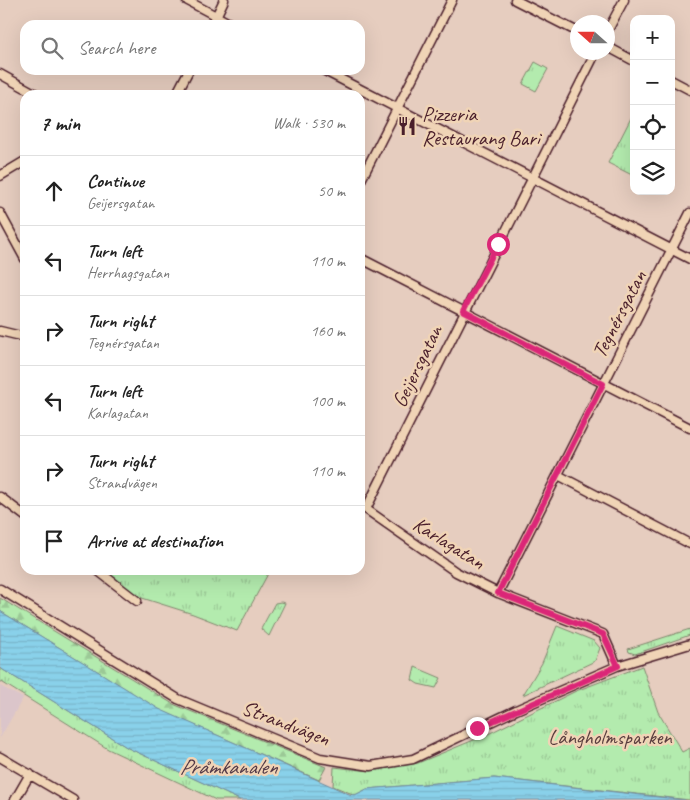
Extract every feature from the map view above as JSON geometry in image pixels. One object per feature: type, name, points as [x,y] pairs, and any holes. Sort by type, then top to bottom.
[{"type":"street","points":[[186,0],[223,20]]},
{"type":"street","points":[[215,20],[224,0]]},
{"type":"street","points":[[365,172],[452,0]]},
{"type":"street","points":[[515,0],[570,28]]},
{"type":"street","points":[[615,17],[624,0]]},
{"type":"street","points":[[615,51],[632,60]]},
{"type":"street","name":"Geijersgatan","points":[[365,503],[592,60]]},
{"type":"street","points":[[0,74],[29,90]]},
{"type":"street","points":[[179,90],[186,75]]},
{"type":"street","points":[[333,75],[361,90]]},
{"type":"street","points":[[675,82],[690,90]]},
{"type":"street","points":[[365,92],[690,259]]},
{"type":"street","points":[[0,176],[20,164]]},
{"type":"street","points":[[0,213],[20,250]]},
{"type":"street","name":"Tegnérsgatan","points":[[498,593],[690,213]]},
{"type":"street","points":[[365,261],[690,428]]},
{"type":"street","points":[[0,331],[20,335]]},
{"type":"street","points":[[558,475],[690,544]]},
{"type":"street","points":[[0,496],[20,512]]},
{"type":"street","name":"Karlagatan","points":[[365,508],[456,572],[498,593],[603,634],[618,666]]},
{"type":"street","points":[[103,575],[137,601]]},
{"type":"street","name":"Strandvägen","points":[[0,589],[178,699],[320,758],[371,766],[413,759],[516,710],[618,666],[690,644]]},
{"type":"street","points":[[0,758],[74,800]]},
{"type":"street","points":[[15,800],[30,774]]},
{"type":"shaded area","points":[[0,686],[23,698],[0,738]]},
{"type":"green space","points":[[535,62],[548,69],[536,91],[523,84]]},
{"type":"green space","points":[[630,120],[630,174],[608,163]]},
{"type":"green space","points":[[110,575],[267,575],[237,631],[193,614],[139,597]]},
{"type":"green space","points":[[0,598],[173,704],[326,767],[319,780],[160,710],[0,611]]},
{"type":"green space","points":[[275,603],[285,603],[269,636],[261,629]]},
{"type":"green space","points":[[557,626],[594,641],[600,648],[595,661],[523,695],[542,663]]},
{"type":"green space","points":[[690,629],[690,635],[635,654],[629,652],[628,649]]},
{"type":"green space","name":"Långholmsparken","points":[[642,666],[658,712],[682,752],[690,748],[690,800],[494,778],[367,789],[355,795],[333,786],[334,767],[370,771],[418,763],[486,735],[576,691]]},
{"type":"green space","points":[[415,667],[441,678],[436,688],[418,684],[412,680]]},
{"type":"green space","points":[[0,668],[128,748],[240,800],[216,800],[108,749],[0,681]]},
{"type":"water","name":"Pråmkanalen","points":[[0,611],[159,709],[349,794],[355,795],[367,789],[494,778],[685,800],[240,800],[128,748],[0,668]]},
{"type":"place","name":"Pizzeria Restaurang Bari","points":[[407,126]]},
{"type":"route","points":[[477,728],[618,666],[603,634],[498,593],[603,384],[463,311],[498,244]]}]
